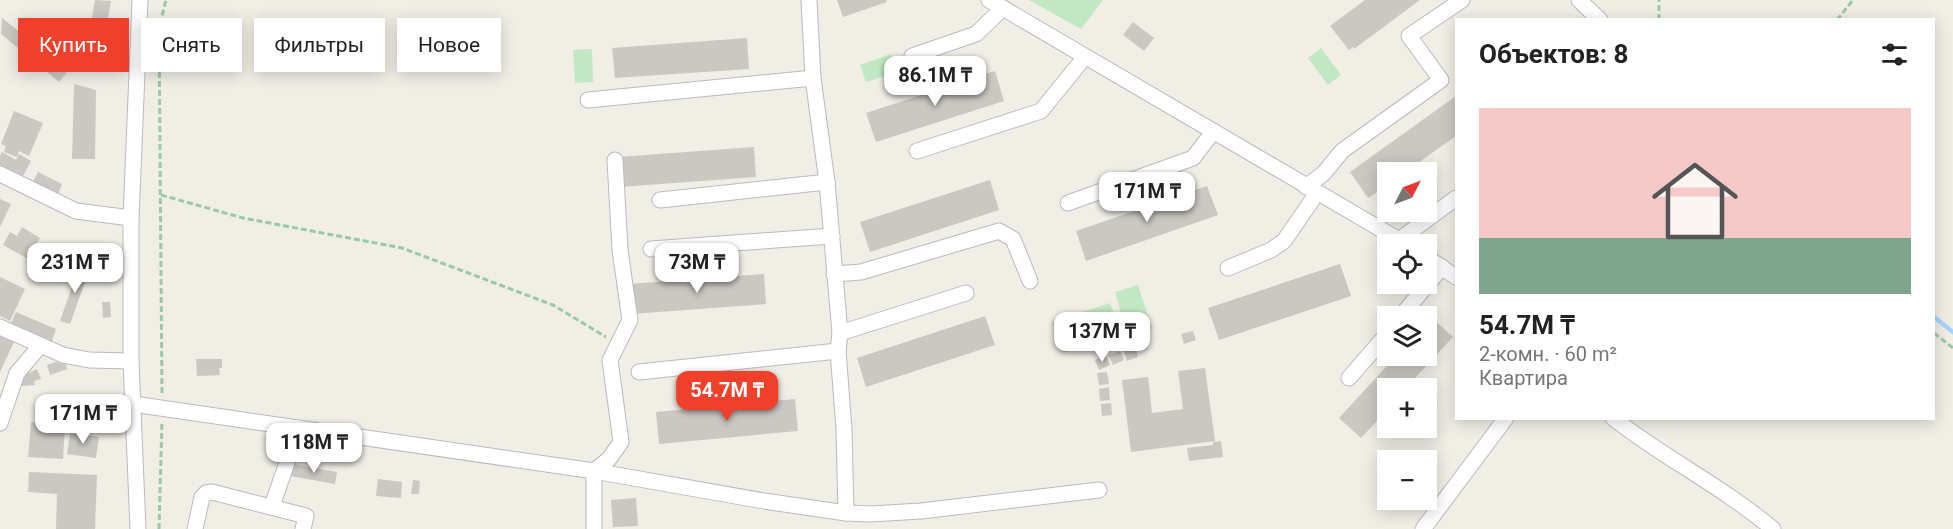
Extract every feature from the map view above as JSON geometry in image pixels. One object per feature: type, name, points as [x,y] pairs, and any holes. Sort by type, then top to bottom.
[{"type":"street","points":[[138,529],[131,361],[131,218],[140,0]]},
{"type":"street","points":[[809,0],[813,78],[827,182],[840,333],[838,351],[844,429],[846,513]]},
{"type":"street","points":[[989,0],[1084,58],[1388,234]]},
{"type":"street","points":[[1228,268],[1271,250],[1284,241],[1311,190],[1342,151],[1441,80],[1409,36],[1462,0]]},
{"type":"street","points":[[1579,0],[1598,18]]},
{"type":"street","points":[[912,56],[976,34],[1003,8]]},
{"type":"street","points":[[917,151],[1041,111],[1084,58]]},
{"type":"street","points":[[588,100],[813,78]]},
{"type":"street","points":[[1068,203],[1193,158],[1213,132]]},
{"type":"street","points":[[594,471],[609,459],[621,441],[610,360],[630,320],[620,250],[615,160]]},
{"type":"street","points":[[0,174],[76,211],[131,218]]},
{"type":"street","points":[[660,200],[827,182]]},
{"type":"street","points":[[1412,234],[1455,199]]},
{"type":"street","points":[[834,274],[861,272],[999,231],[1013,239],[1030,281]]},
{"type":"street","points":[[651,249],[832,236]]},
{"type":"street","points":[[1437,264],[1455,276]]},
{"type":"street","points":[[1409,306],[1442,267]]},
{"type":"street","points":[[840,333],[966,293]]},
{"type":"street","points":[[0,327],[63,355],[88,360],[131,361]]},
{"type":"street","points":[[0,423],[17,373],[40,346]]},
{"type":"street","points":[[1349,378],[1377,346]]},
{"type":"street","points":[[639,372],[838,351]]},
{"type":"street","points":[[133,404],[594,471],[754,500],[846,513],[921,511],[1100,490]]},
{"type":"street","points":[[1423,529],[1505,420]]},
{"type":"street","points":[[1615,420],[1635,436],[1747,507],[1773,529]]},
{"type":"street","points":[[272,507],[299,428]]},
{"type":"street","points":[[594,471],[594,529]]},
{"type":"street","points":[[195,529],[202,497],[212,492],[306,516],[303,529]]},
{"type":"path","points":[[159,529],[162,409],[159,28],[166,0]]},
{"type":"path","points":[[1659,0],[1659,18]]},
{"type":"path","points":[[1839,18],[1853,0]]},
{"type":"path","points":[[161,195],[243,218],[402,248],[553,305],[618,344]]},
{"type":"path","points":[[1935,334],[1953,348]]},
{"type":"green space","points":[[1029,0],[1103,0],[1081,29]]},
{"type":"green space","points":[[1321,48],[1341,75],[1328,85],[1308,58]]},
{"type":"green space","points":[[592,49],[593,82],[575,83],[573,50]]},
{"type":"green space","points":[[891,54],[897,72],[866,82],[860,65]]},
{"type":"green space","points":[[1138,285],[1152,329],[1128,337],[1115,292]]},
{"type":"green space","points":[[1110,303],[1121,334],[1062,353],[1052,322]]},
{"type":"building","points":[[95,0],[111,1],[108,18],[92,18]]},
{"type":"building","points":[[837,0],[886,0],[887,2],[843,17]]},
{"type":"building","points":[[1365,0],[1420,0],[1354,49],[1353,47],[1349,50],[1330,26]]},
{"type":"building","points":[[2,18],[18,31],[18,48],[1,34]]},
{"type":"building","points":[[1133,22],[1154,38],[1144,51],[1123,35]]},
{"type":"building","points":[[747,38],[749,69],[615,78],[612,48]]},
{"type":"building","points":[[995,71],[1004,101],[876,142],[866,113]]},
{"type":"building","points":[[47,72],[67,72],[59,82]]},
{"type":"building","points":[[74,84],[96,90],[95,159],[72,159]]},
{"type":"building","points":[[1455,97],[1455,137],[1419,162],[1377,162],[1377,192],[1368,198],[1350,172]]},
{"type":"building","points":[[14,111],[43,123],[29,156],[19,151],[17,157],[4,152],[6,146],[1,144]]},
{"type":"building","points":[[754,147],[756,177],[620,187],[618,157]]},
{"type":"building","points":[[2,152],[16,160],[19,154],[31,161],[22,178],[0,165]]},
{"type":"building","points":[[38,172],[62,184],[57,198],[31,185]]},
{"type":"building","points":[[990,180],[999,210],[870,252],[860,222]]},
{"type":"building","points":[[1207,186],[1218,215],[1086,261],[1076,231]]},
{"type":"building","points":[[0,199],[11,204],[0,227]]},
{"type":"building","points":[[22,227],[40,238],[28,259],[3,245],[10,232],[17,236]]},
{"type":"building","points":[[80,264],[90,268],[70,324],[60,321]]},
{"type":"building","points":[[1340,264],[1351,296],[1219,340],[1208,308]]},
{"type":"building","points":[[764,274],[766,304],[631,314],[629,284]]},
{"type":"building","points":[[0,277],[25,289],[10,321],[0,316]]},
{"type":"building","points":[[102,302],[110,302],[111,317],[103,318]]},
{"type":"building","points":[[16,312],[56,329],[52,341],[11,323]]},
{"type":"building","points":[[985,316],[995,345],[866,387],[857,358]]},
{"type":"building","points":[[1437,322],[1453,337],[1437,354]]},
{"type":"building","points":[[1193,331],[1196,340],[1184,344],[1181,334]]},
{"type":"building","points":[[0,335],[14,342],[0,372]]},
{"type":"building","points":[[1135,347],[1138,357],[1127,361],[1124,351]]},
{"type":"building","points":[[1120,351],[1124,360],[1113,365],[1109,355]]},
{"type":"building","points":[[1106,356],[1110,365],[1099,370],[1095,360]]},
{"type":"building","points":[[196,359],[222,359],[222,368],[219,368],[220,375],[197,376]]},
{"type":"building","points":[[55,362],[66,364],[67,369],[50,375],[47,365]]},
{"type":"building","points":[[1387,366],[1426,366],[1415,378],[1377,378],[1377,421],[1361,438],[1339,418]]},
{"type":"building","points":[[1205,368],[1215,441],[1131,452],[1122,380],[1148,377],[1152,413],[1183,409],[1178,371]]},
{"type":"building","points":[[37,369],[41,379],[34,381],[35,385],[22,386],[24,375]]},
{"type":"building","points":[[1107,372],[1109,384],[1099,385],[1097,373]]},
{"type":"building","points":[[1109,387],[1110,400],[1100,401],[1099,389]]},
{"type":"building","points":[[795,399],[798,431],[659,444],[656,412]]},
{"type":"building","points":[[1111,403],[1112,415],[1102,416],[1101,404]]},
{"type":"building","points":[[43,417],[54,418],[54,425],[65,425],[63,459],[28,457],[31,422],[42,423]]},
{"type":"building","points":[[70,433],[99,437],[96,458],[67,454]]},
{"type":"building","points":[[1221,441],[1223,457],[1189,461],[1187,448],[1213,445],[1213,442]]},
{"type":"building","points":[[292,464],[337,472],[335,484],[290,476]]},
{"type":"building","points":[[29,472],[97,475],[95,529],[56,529],[57,494],[28,492]]},
{"type":"building","points":[[378,479],[402,482],[401,498],[376,496]]},
{"type":"building","points":[[413,480],[420,481],[419,494],[411,494]]},
{"type":"building","points":[[636,498],[638,526],[613,527],[611,500]]},
{"type":"waterway","points":[[1935,318],[1953,332]]}]
